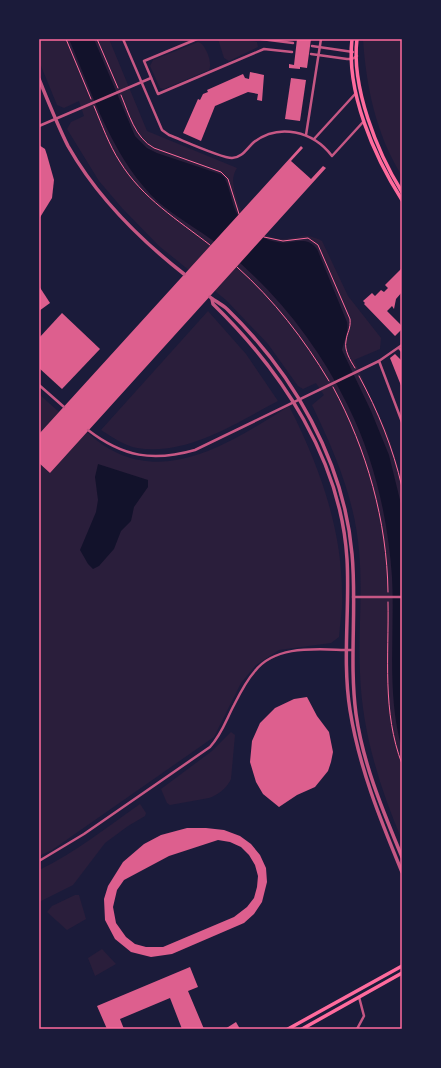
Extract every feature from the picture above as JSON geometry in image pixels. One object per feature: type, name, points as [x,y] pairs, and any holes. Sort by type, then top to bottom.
[{"type":"main road","points":[[352,39],[352,59],[357,93],[364,121],[382,165],[402,200]]},
{"type":"main road","points":[[357,39],[361,88],[372,128],[386,164],[402,192]]},
{"type":"main road","points":[[288,1029],[402,966]]},
{"type":"main road","points":[[302,1029],[402,973]]},
{"type":"street","points":[[123,39],[162,130],[169,135],[228,158],[240,156],[254,142],[270,134],[288,131],[306,135],[314,139],[324,146],[332,156],[364,121]]},
{"type":"street","points":[[197,39],[144,61],[158,94],[266,48],[292,52]]},
{"type":"street","points":[[261,39],[293,43]]},
{"type":"street","points":[[306,135],[321,39]]},
{"type":"street","points":[[311,54],[352,59],[358,55],[352,51],[312,46]]},
{"type":"street","points":[[39,126],[151,78]]},
{"type":"street","points":[[39,79],[68,146],[99,192],[144,241],[184,274]]},
{"type":"street","points":[[314,139],[357,93]]},
{"type":"street","points":[[402,857],[378,798],[363,748],[354,698],[352,650],[352,553],[339,490],[320,440],[299,399],[255,338],[227,309],[217,300],[211,298],[213,304],[246,338],[266,362],[293,402],[320,454],[333,488],[341,520],[347,558],[347,650],[350,709],[361,764],[378,815],[402,872]]},
{"type":"street","points":[[88,430],[104,442],[117,449],[135,454],[165,457],[195,450],[212,444],[299,399],[379,361],[402,345]]},
{"type":"street","points":[[399,348],[402,351]]},
{"type":"street","points":[[379,361],[402,422]]},
{"type":"street","points":[[39,385],[64,407]]},
{"type":"street","points":[[353,597],[402,597]]},
{"type":"street","points":[[39,861],[84,834],[210,747],[218,738],[244,687],[255,671],[267,661],[279,654],[294,651],[352,650]]},
{"type":"street","points":[[357,1029],[364,1016],[359,997]]},
{"type":"path","points":[[66,39],[91,99]]},
{"type":"path","points":[[94,105],[112,150],[135,183],[156,205],[210,245]]},
{"type":"path","points":[[264,237],[283,241],[308,238],[318,245],[350,319],[346,350],[379,418],[392,449],[402,487]]},
{"type":"path","points":[[237,267],[264,294],[292,326],[329,380],[347,415],[368,471],[377,502],[385,555],[388,592]]},
{"type":"path","points":[[388,599],[388,698],[396,747],[402,764]]},
{"type":"shaded area","points":[[39,39],[109,39],[147,131],[237,168],[233,180],[237,200],[249,221],[261,232],[276,238],[284,239],[307,236],[322,241],[348,296],[381,338],[380,349],[354,360],[388,434],[402,481],[402,840],[379,779],[364,716],[360,673],[361,582],[357,532],[342,476],[312,405],[324,395],[316,383],[303,389],[298,386],[268,344],[226,300],[159,246],[122,208],[99,181],[67,129],[71,122],[84,116],[79,101],[64,108],[57,105],[39,61]]},
{"type":"shaded area","points":[[69,39],[94,39],[135,136],[147,148],[157,153],[220,174],[224,177],[227,182],[236,212],[243,222],[258,235],[283,243],[298,241],[308,242],[317,249],[347,322],[347,332],[342,350],[371,411],[389,455],[402,508],[402,749],[394,707],[392,663],[393,598],[387,533],[372,467],[348,406],[309,339],[259,280],[220,246],[158,202],[137,178],[124,160],[103,121]]},
{"type":"shaded area","points":[[218,39],[238,39],[257,42],[258,47],[229,61],[224,58]]},
{"type":"shaded area","points":[[363,39],[402,39],[402,176],[385,144],[374,110],[364,57]]},
{"type":"shaded area","points":[[198,42],[201,43],[206,49],[208,54],[210,63],[209,70],[164,89],[160,88],[150,66],[153,60]]},
{"type":"shaded area","points":[[208,311],[246,354],[278,401],[210,436],[174,447],[156,449],[132,447],[101,430]]},
{"type":"shaded area","points":[[39,394],[59,412],[39,434]]},
{"type":"shaded area","points":[[289,406],[319,474],[333,521],[341,569],[342,605],[339,637],[331,643],[279,650],[256,665],[241,683],[214,737],[52,850],[39,856],[39,463],[50,473],[87,432],[112,450],[138,460],[163,462],[189,457],[215,448],[240,436]]},
{"type":"shaded area","points":[[98,464],[148,480],[148,487],[134,507],[131,521],[121,531],[114,549],[99,566],[93,569],[88,564],[80,550],[96,512],[98,500],[95,477]]},
{"type":"shaded area","points":[[231,732],[235,735],[231,779],[225,788],[209,798],[170,805],[167,803],[161,789],[212,751]]},
{"type":"shaded area","points":[[140,804],[146,813],[145,816],[128,826],[105,843],[73,885],[39,902],[39,870],[78,848]]},
{"type":"shaded area","points":[[75,895],[79,895],[86,919],[67,930],[47,912],[52,906]]},
{"type":"shaded area","points":[[102,949],[116,964],[95,976],[88,958]]},
{"type":"building","points":[[297,39],[311,39],[307,68],[289,68],[289,64],[294,65]]},
{"type":"building","points":[[250,72],[264,75],[262,101],[257,100],[258,94],[248,92],[215,106],[201,141],[183,133],[198,99],[200,100],[203,94],[208,92],[207,90],[243,74],[245,78],[249,79]]},
{"type":"building","points":[[291,78],[306,80],[300,121],[285,119]]},
{"type":"building","points":[[39,145],[45,149],[54,180],[52,198],[39,219]]},
{"type":"building","points":[[301,146],[303,148],[291,161],[311,179],[323,166],[326,168],[50,473],[39,463],[39,434]]},
{"type":"building","points":[[402,268],[402,292],[396,299],[394,309],[392,306],[387,311],[402,326],[402,329],[395,336],[364,304],[365,303],[363,301],[372,293],[375,296],[381,290],[384,292],[388,288],[385,285]]},
{"type":"building","points":[[39,286],[50,303],[39,311]]},
{"type":"building","points":[[62,313],[100,349],[62,389],[39,368],[39,338]]},
{"type":"building","points":[[395,354],[402,361],[402,388],[390,358]]},
{"type":"building","points":[[307,697],[317,716],[329,732],[333,752],[331,762],[328,771],[315,787],[297,795],[279,807],[263,794],[256,782],[250,762],[252,741],[260,723],[275,708],[294,699]]},
{"type":"building","points":[[187,828],[206,828],[224,830],[240,836],[251,844],[260,855],[266,868],[267,882],[262,902],[254,914],[244,923],[172,954],[151,957],[131,952],[115,939],[105,920],[104,899],[108,886],[123,862],[144,844],[161,835]],"holes":[[[218,840],[230,842],[241,847],[249,855],[255,865],[258,876],[254,898],[247,907],[234,917],[163,947],[146,947],[135,944],[126,937],[116,923],[113,907],[117,890],[124,880],[169,856]]]},
{"type":"building","points":[[190,967],[198,987],[188,991],[204,1029],[182,1029],[170,998],[120,1019],[124,1029],[107,1029],[97,1006]]},
{"type":"building","points":[[236,1022],[240,1029],[225,1029]]}]
